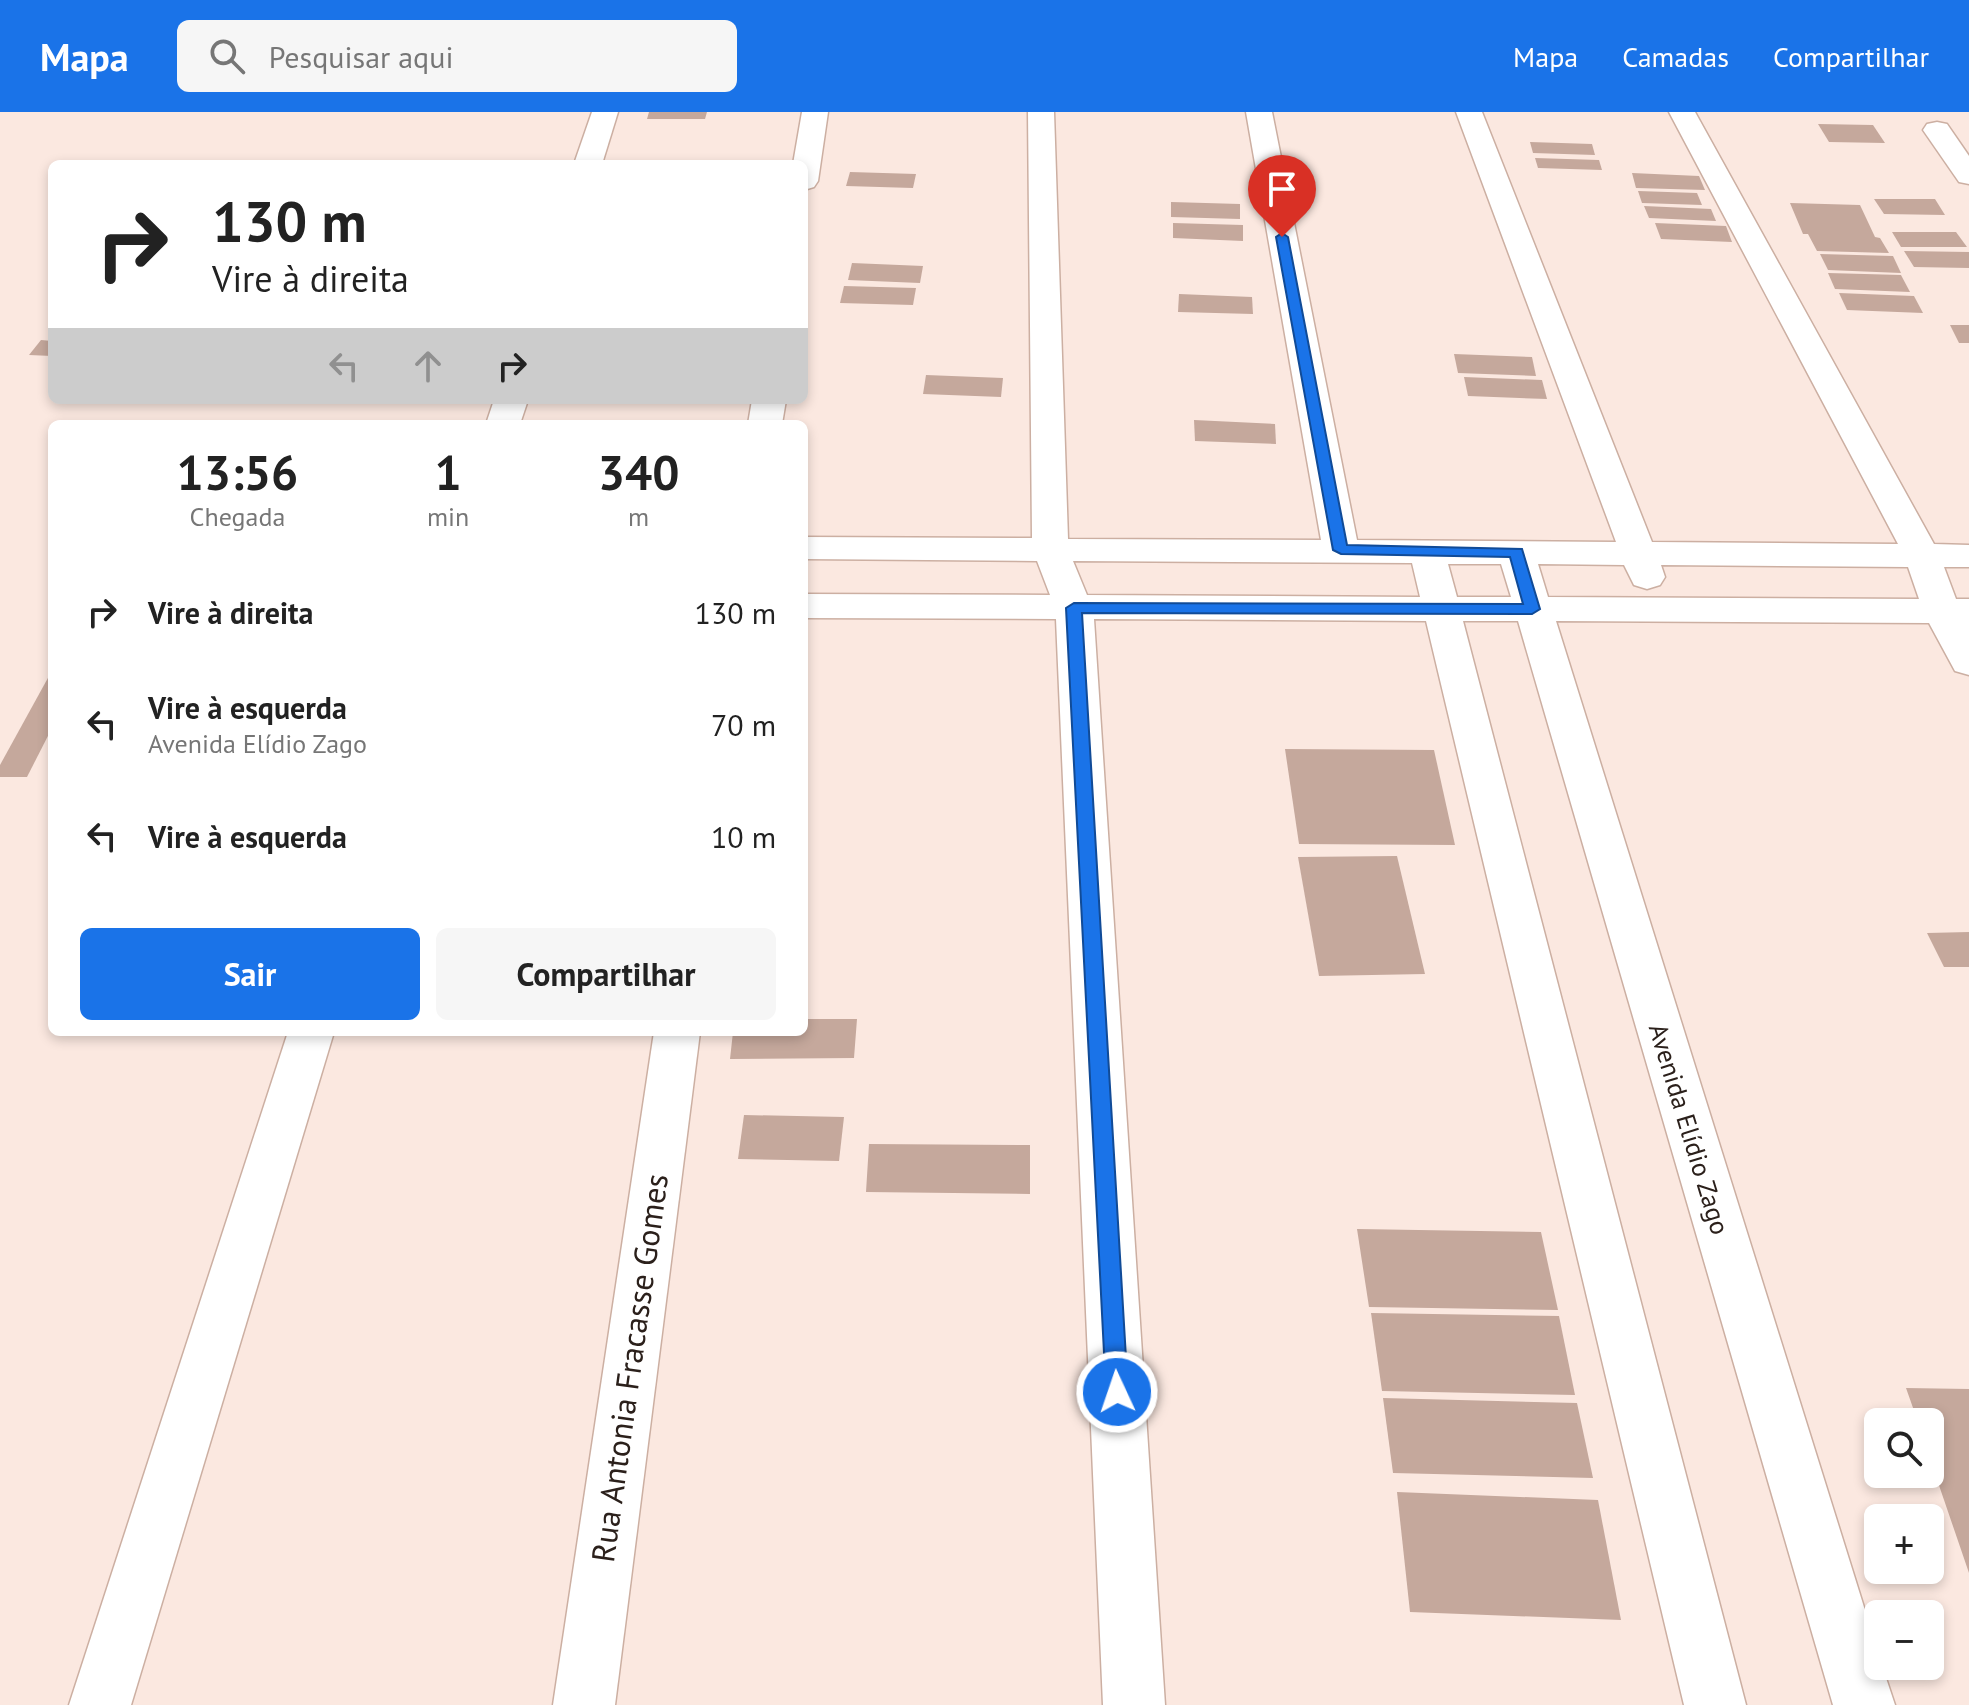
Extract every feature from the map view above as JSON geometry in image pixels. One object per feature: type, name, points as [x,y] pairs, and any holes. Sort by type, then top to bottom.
[{"type":"street","points":[[589,160],[605,112]]},
{"type":"street","points":[[807,160],[815,112]]},
{"type":"street","points":[[1041,112],[1050,549],[1074,608],[1134,1705]]},
{"type":"street","points":[[1259,112],[1341,550]]},
{"type":"street","points":[[1469,112],[1660,609]]},
{"type":"street","points":[[1682,112],[1922,556],[1956,611],[1969,662]]},
{"type":"street","points":[[1969,131],[1937,130],[1969,176]]},
{"type":"street","points":[[808,548],[1969,556]]},
{"type":"street","points":[[1427,551],[1715,1705]]},
{"type":"street","name":"Avenida Elídio Zago","points":[[1516,552],[1864,1705]]},
{"type":"street","points":[[808,606],[1956,611]]},
{"type":"street","points":[[100,1705],[310,1036]]},
{"type":"street","name":"Rua Antonia Fracasse Gomes","points":[[584,1705],[676,1036]]},
{"type":"building","points":[[649,112],[707,112],[705,119],[647,119]]},
{"type":"building","points":[[1818,124],[1873,125],[1885,143],[1829,142]]},
{"type":"building","points":[[1530,142],[1592,144],[1595,155],[1533,153]]},
{"type":"building","points":[[1535,158],[1599,160],[1602,170],[1538,168]]},
{"type":"building","points":[[850,172],[916,174],[913,188],[846,186]]},
{"type":"building","points":[[1632,173],[1699,176],[1705,190],[1636,188]]},
{"type":"building","points":[[1638,191],[1697,193],[1702,205],[1642,203]]},
{"type":"building","points":[[1874,199],[1935,199],[1945,215],[1884,214]]},
{"type":"building","points":[[1171,202],[1240,204],[1240,219],[1171,217]]},
{"type":"building","points":[[1790,203],[1860,205],[1875,237],[1880,238],[1889,253],[1817,251],[1808,234],[1803,234]]},
{"type":"building","points":[[1644,206],[1711,209],[1716,221],[1649,218]]},
{"type":"building","points":[[1173,223],[1243,225],[1243,241],[1173,238]]},
{"type":"building","points":[[1655,223],[1726,226],[1732,242],[1661,239]]},
{"type":"building","points":[[1892,232],[1956,232],[1967,247],[1901,247]]},
{"type":"building","points":[[1904,251],[1969,252],[1969,268],[1914,267]]},
{"type":"building","points":[[1820,254],[1893,256],[1901,273],[1828,270]]},
{"type":"building","points":[[852,263],[923,266],[920,283],[848,280]]},
{"type":"building","points":[[1828,273],[1901,275],[1910,292],[1835,289]]},
{"type":"building","points":[[844,286],[916,288],[913,305],[840,303]]},
{"type":"building","points":[[1839,293],[1914,296],[1923,313],[1847,310]]},
{"type":"building","points":[[1179,294],[1252,297],[1253,314],[1178,312]]},
{"type":"building","points":[[1950,325],[1969,325],[1969,343],[1959,343]]},
{"type":"building","points":[[41,340],[48,341],[48,356],[29,355]]},
{"type":"building","points":[[1454,354],[1532,357],[1536,376],[1458,373]]},
{"type":"building","points":[[926,375],[1003,378],[1001,397],[923,394]]},
{"type":"building","points":[[1464,377],[1542,380],[1547,399],[1468,396]]},
{"type":"building","points":[[1194,420],[1275,424],[1276,444],[1195,441]]},
{"type":"building","points":[[48,678],[48,736],[27,777],[0,777],[0,765]]},
{"type":"building","points":[[1285,749],[1434,750],[1455,845],[1299,844]]},
{"type":"building","points":[[1397,856],[1425,974],[1319,976],[1298,857]]},
{"type":"building","points":[[1969,932],[1969,967],[1944,967],[1927,933]]},
{"type":"building","points":[[808,1019],[857,1019],[854,1058],[730,1059],[733,1036],[808,1036]]},
{"type":"building","points":[[744,1115],[844,1117],[839,1161],[738,1159]]},
{"type":"building","points":[[869,1144],[1030,1145],[1030,1194],[866,1192]]},
{"type":"building","points":[[1357,1229],[1541,1232],[1558,1310],[1369,1307]]},
{"type":"building","points":[[1371,1313],[1559,1316],[1575,1395],[1382,1391]]},
{"type":"building","points":[[1906,1388],[1969,1389],[1969,1573],[1940,1488],[1944,1488],[1944,1408],[1913,1408]]},
{"type":"building","points":[[1383,1398],[1577,1403],[1593,1478],[1393,1473]]},
{"type":"building","points":[[1397,1492],[1598,1500],[1621,1620],[1410,1612]]},
{"type":"route","points":[[1117,1392],[1074,608],[1532,609],[1516,552],[1341,550],[1282,237]]}]
